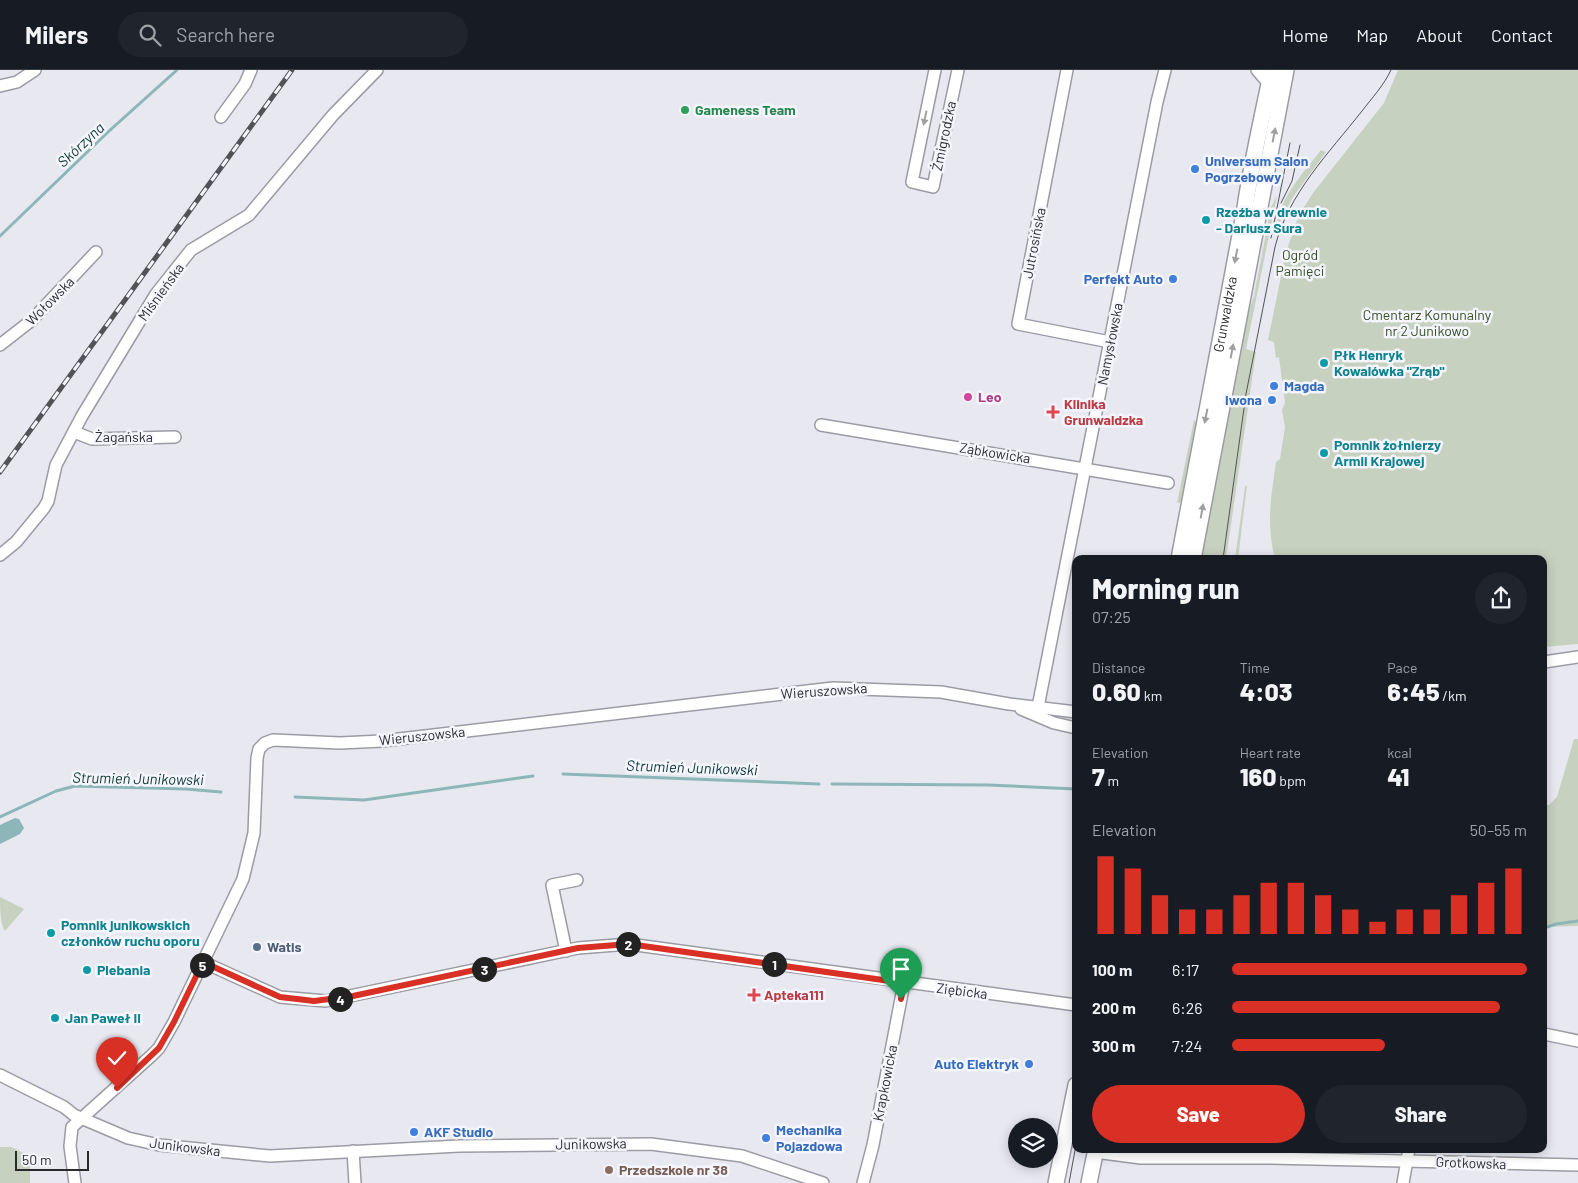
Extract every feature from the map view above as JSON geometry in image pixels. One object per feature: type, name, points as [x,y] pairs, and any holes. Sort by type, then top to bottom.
[{"type":"street","points":[[15,70],[17,82]]},
{"type":"street","points":[[0,86],[17,82],[35,70]]},
{"type":"street","points":[[221,117],[245,84],[251,70]]},
{"type":"street","name":"Miśnieńska","points":[[0,555],[16,542],[44,508],[56,465],[156,294],[191,250],[249,215],[332,115],[377,70]]},
{"type":"street","name":"Żmigrodzka","points":[[935,70],[912,182],[933,188],[958,70]]},
{"type":"street","name":"Jutrosińska","points":[[1067,70],[1018,324],[1110,342]]},
{"type":"street","name":"Namysłowska","points":[[1038,707],[1165,70]]},
{"type":"street","points":[[1256,70],[1270,77]]},
{"type":"street","name":"Grunwaldzka","points":[[1194,555],[1286,70]]},
{"type":"street","name":"Grunwaldzka","points":[[1180,555],[1244,214],[1252,162],[1270,77]]},
{"type":"street","name":"Wołowska","points":[[0,344],[32,320],[96,252]]},
{"type":"street","name":"Ząbkowicka","points":[[822,425],[1168,483]]},
{"type":"street","name":"Żagańska","points":[[74,432],[92,439],[175,436]]},
{"type":"street","points":[[1547,662],[1578,657]]},
{"type":"street","name":"Wieruszowska","points":[[81,1118],[159,1048],[174,1022],[244,879],[254,833],[257,758],[259,749],[265,743],[273,740],[322,743],[382,742],[833,688],[941,692],[1010,704],[1072,711]]},
{"type":"street","name":"Wieruszowska","points":[[1010,704],[1054,723],[1072,727]]},
{"type":"street","points":[[566,951],[552,885],[577,880]]},
{"type":"street","name":"Ziębicka","points":[[203,962],[280,997],[314,1001],[353,996],[566,951],[611,945],[658,946],[904,983],[1072,1004]]},
{"type":"street","name":"Krapkowicka","points":[[863,1183],[873,1145],[904,983]]},
{"type":"street","points":[[1547,1035],[1578,1041]]},
{"type":"street","points":[[0,1075],[81,1118],[72,1127],[70,1136],[75,1183]]},
{"type":"street","points":[[1056,1183],[1072,1105]]},
{"type":"street","name":"Junikowska","points":[[81,1118],[128,1138],[159,1145],[270,1156],[459,1146],[656,1144],[742,1156],[824,1183]]},
{"type":"street","points":[[353,1151],[355,1183]]},
{"type":"street","points":[[1089,1183],[1095,1153]]},
{"type":"street","name":"Grotkowska","points":[[1124,1153],[1578,1165]]},
{"type":"street","points":[[1403,1183],[1408,1153]]},
{"type":"green space","name":"Cmentarz Komunalny nr 2 Junikowo","points":[[1398,70],[1578,70],[1578,644],[1547,647],[1547,555],[1274,555],[1270,511],[1276,462],[1280,459],[1285,427],[1282,410],[1285,403],[1279,357],[1276,358],[1274,342],[1268,340],[1286,252],[1299,215],[1313,193],[1384,103]]},
{"type":"green space","points":[[1321,150],[1326,152],[1293,197],[1280,222],[1277,221],[1289,192]]},
{"type":"green space","points":[[1277,196],[1246,349],[1256,352],[1227,555],[1201,555],[1244,324],[1254,296],[1271,207]]},
{"type":"green space","points":[[1194,420],[1197,423],[1182,502],[1177,503]]},
{"type":"green space","points":[[1247,485],[1238,555],[1236,555],[1245,487]]},
{"type":"green space","points":[[1574,739],[1578,739],[1578,926],[1547,927],[1547,805],[1557,797]]},
{"type":"green space","points":[[0,897],[24,909],[5,931],[1,920]]},
{"type":"green space","points":[[0,1147],[11,1147],[30,1156],[30,1183],[0,1183]]},
{"type":"water","points":[[15,818],[19,819],[24,828],[20,834],[0,844],[0,825]]},
{"type":"waterway","name":"Skórzyna","points":[[0,236],[108,132],[177,70]]},
{"type":"waterway","name":"Strumień Junikowski","points":[[563,774],[819,784]]},
{"type":"waterway","name":"Strumień Junikowski","points":[[295,797],[364,800],[533,776]]},
{"type":"waterway","name":"Strumień Junikowski","points":[[832,784],[988,785],[1072,789]]},
{"type":"waterway","name":"Strumień Junikowski","points":[[0,817],[56,791],[75,786],[186,789],[221,792]]},
{"type":"waterway","name":"Strumień Junikowski","points":[[1547,927],[1578,921]]},
{"type":"tram line","points":[[1224,555],[1246,394],[1275,247],[1281,228],[1289,209],[1311,175],[1378,91],[1391,70]]},
{"type":"tram line","points":[[1271,238],[1290,143]]},
{"type":"tram line","points":[[1281,203],[1292,181],[1300,145]]},
{"type":"tram line","points":[[1069,1183],[1075,1153]]},
{"type":"railway","points":[[0,472],[292,70]]},
{"type":"place","name":"Gameness Team","points":[[685,110]]},
{"type":"place","name":"Universum Salon Pogrzebowy","points":[[1195,169]]},
{"type":"place","name":"Rzeźba w drewnie - Dariusz Sura","points":[[1206,220]]},
{"type":"place","name":"Perfekt Auto","points":[[1173,279]]},
{"type":"place","name":"Płk Henryk Kowalówka \"Zrąb\"","points":[[1324,363]]},
{"type":"place","name":"Magda","points":[[1274,386]]},
{"type":"place","name":"Leo","points":[[968,397]]},
{"type":"place","name":"Iwona","points":[[1272,400]]},
{"type":"place","name":"Klinika Grunwaldzka","points":[[1053,412]]},
{"type":"place","name":"Pomnik żołnierzy Armii Krajowej","points":[[1324,453]]},
{"type":"place","name":"Pomnik junikowskich członków ruchu oporu","points":[[51,933]]},
{"type":"place","name":"Watis","points":[[257,947]]},
{"type":"place","name":"Plebania","points":[[87,970]]},
{"type":"place","name":"Apteka111","points":[[754,995]]},
{"type":"place","name":"Jan Paweł II","points":[[55,1018]]},
{"type":"place","name":"Auto Elektryk","points":[[1029,1064]]},
{"type":"place","name":"AKF Studio","points":[[414,1132]]},
{"type":"place","name":"Mechanika Pojazdowa","points":[[766,1138]]},
{"type":"place","name":"Przedszkole nr 38","points":[[609,1170]]},
{"type":"route","points":[[117,1088],[159,1048],[168,1035],[203,962],[280,997],[326,1001],[520,962],[578,948],[629,944],[658,946],[904,983],[901,999]]},
{"type":"park label","name":"Ogród Pamięci","points":[[1300,264]]}]
